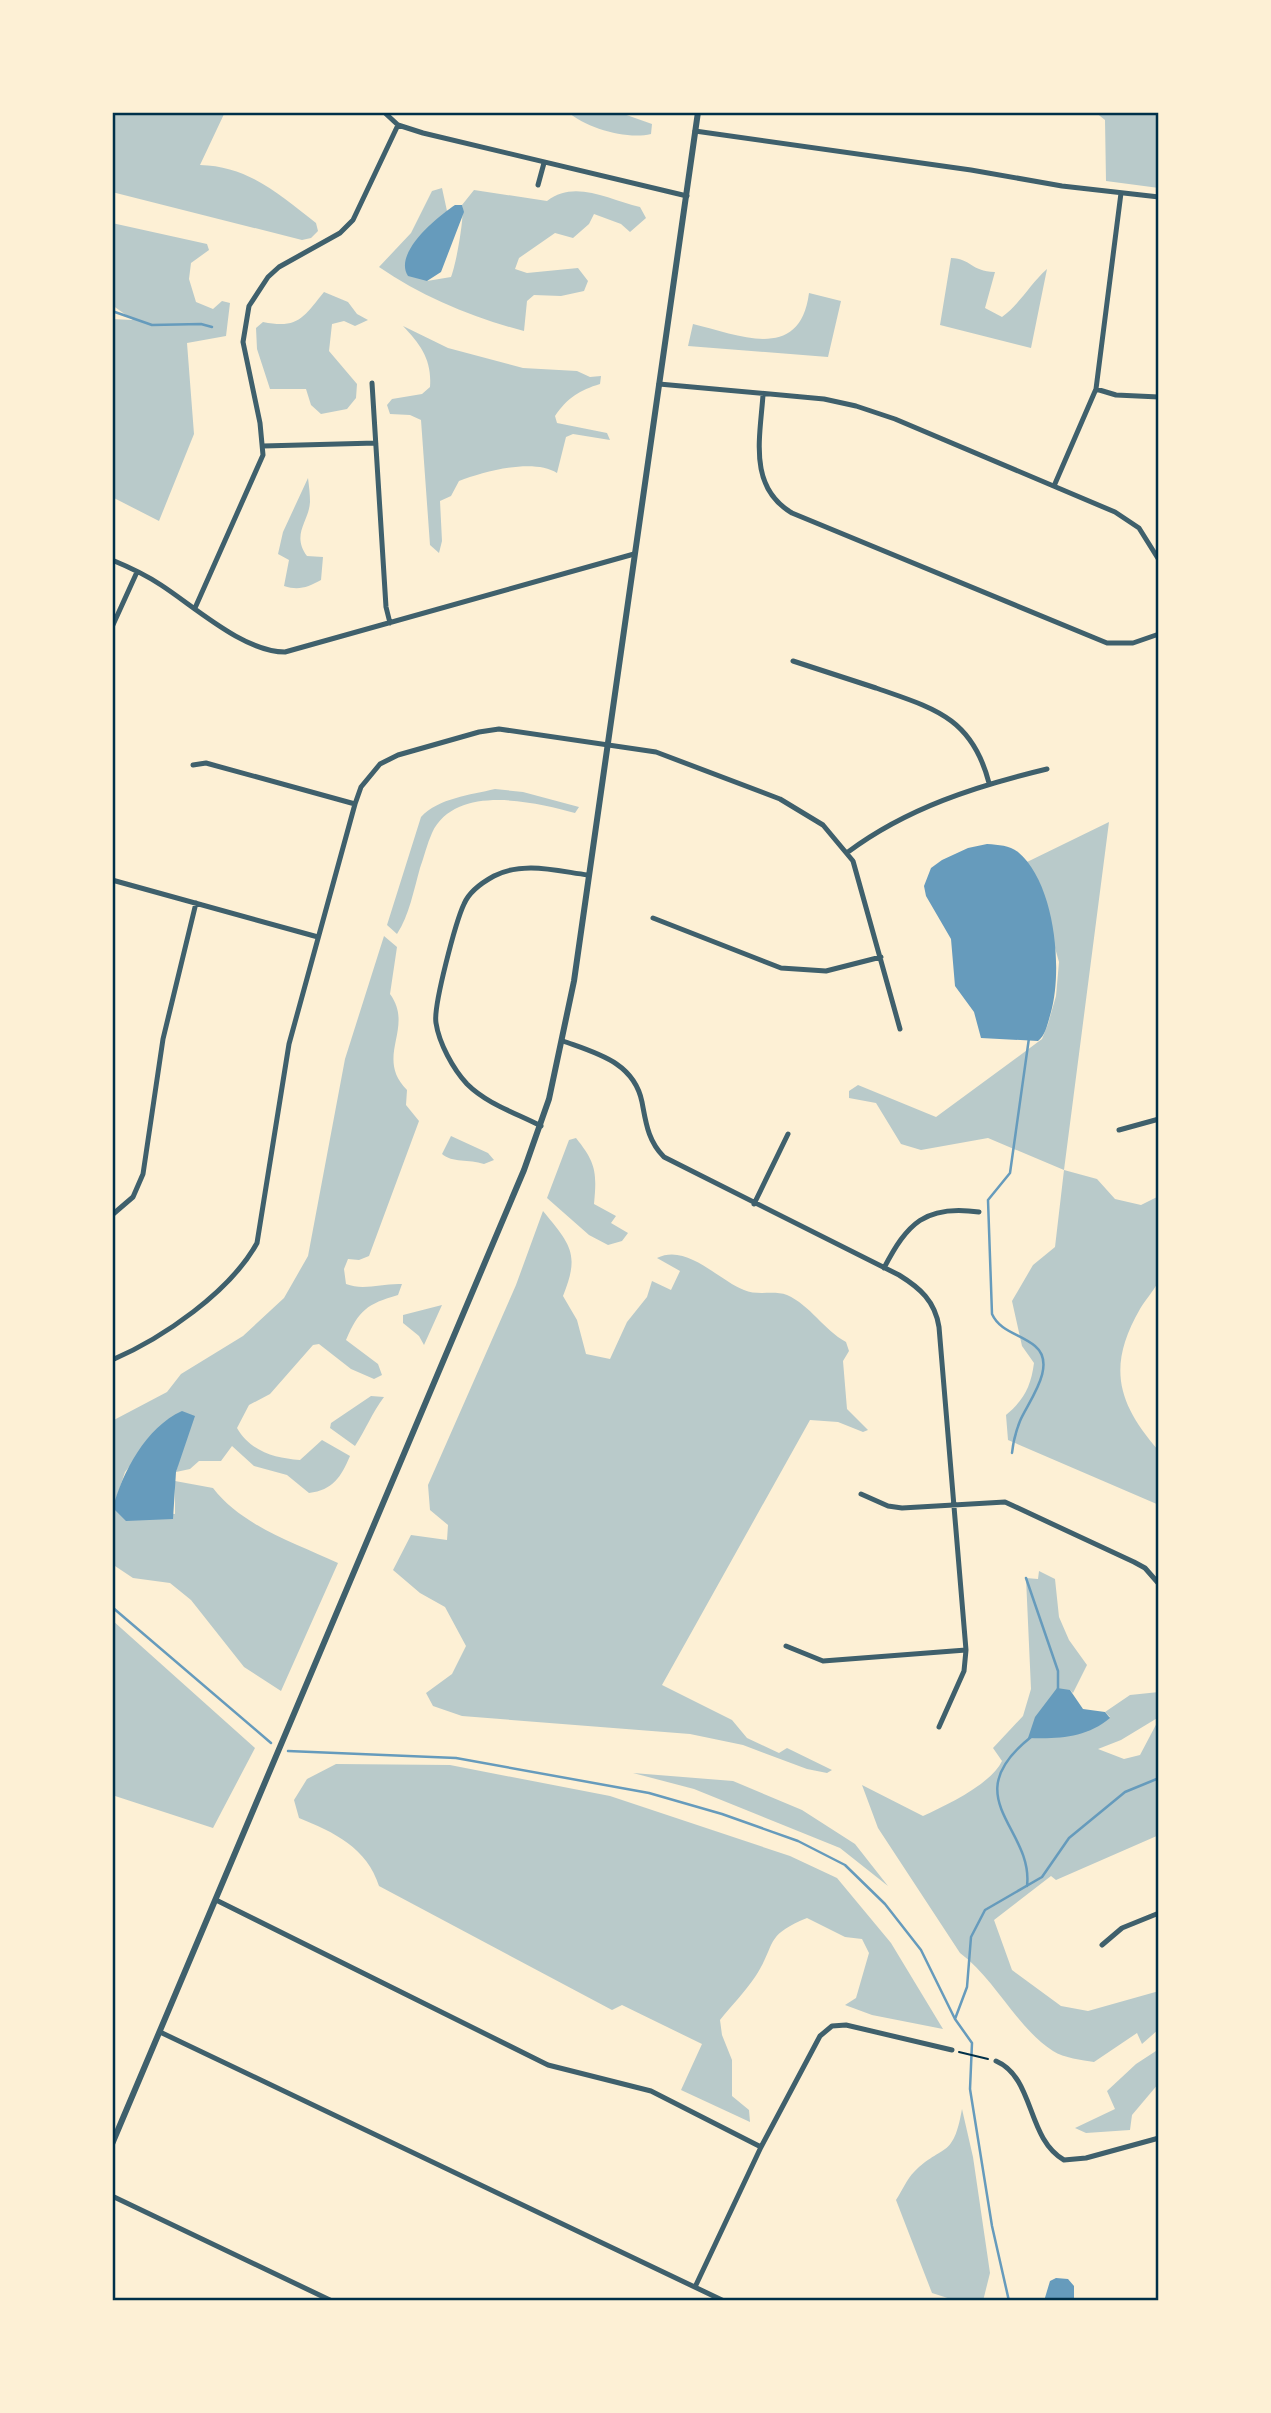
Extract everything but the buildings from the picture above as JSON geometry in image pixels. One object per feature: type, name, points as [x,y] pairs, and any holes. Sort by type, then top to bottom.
[{"type":"street","points":[[384,112],[398,125],[687,196]]},
{"type":"street","points":[[112,2144],[541,1126],[563,1041],[698,112]]},
{"type":"street","points":[[195,608],[257,472],[263,446],[243,342],[249,306],[262,283],[279,267],[340,233],[353,220],[398,125]]},
{"type":"street","points":[[695,131],[1159,197]]},
{"type":"street","points":[[538,185],[544,163]]},
{"type":"street","points":[[1054,486],[1096,389],[1121,193]]},
{"type":"street","points":[[372,383],[386,607],[390,623]]},
{"type":"street","points":[[659,384],[824,399],[856,406],[1128,519],[1145,536],[1158,556]]},
{"type":"street","points":[[1096,389],[1116,395],[1159,397]]},
{"type":"street","points":[[763,395],[759,459],[762,477],[767,492],[785,509],[1107,643],[1133,643],[1159,634]]},
{"type":"street","points":[[263,446],[376,443]]},
{"type":"street","points":[[112,560],[250,643],[272,652],[308,648],[634,554]]},
{"type":"street","points":[[112,627],[136,572]]},
{"type":"street","points":[[793,661],[938,710],[971,739],[983,762],[989,783]]},
{"type":"street","points":[[112,1360],[219,1291],[246,1263],[257,1243],[289,1045],[303,985],[355,804],[361,787],[380,764],[398,755],[499,729],[672,756],[780,799],[824,825],[848,852],[858,870],[900,1029]]},
{"type":"street","points":[[193,765],[206,763],[355,804]]},
{"type":"street","points":[[848,852],[919,809],[989,783],[1046,769]]},
{"type":"street","points":[[541,1126],[488,1100],[466,1083],[442,1044],[435,1021],[438,1002],[464,903],[478,886],[496,875],[522,867],[588,875]]},
{"type":"street","points":[[112,880],[318,937]]},
{"type":"street","points":[[112,1215],[133,1197],[143,1174],[163,1040],[196,903]]},
{"type":"street","points":[[653,918],[781,968],[826,971],[881,957]]},
{"type":"street","points":[[563,1041],[615,1062],[631,1078],[641,1098],[651,1141],[664,1157],[754,1205],[884,1268],[921,1290],[936,1313],[966,1650],[964,1671],[939,1727]]},
{"type":"street","points":[[1119,1130],[1159,1119]]},
{"type":"street","points":[[754,1205],[788,1134]]},
{"type":"street","points":[[884,1268],[898,1241],[918,1221],[955,1209],[979,1212]]},
{"type":"street","points":[[861,1494],[888,1506],[902,1508],[992,1502],[1014,1505],[1134,1562],[1159,1584]]},
{"type":"street","points":[[786,1647],[823,1661],[966,1650]]},
{"type":"street","points":[[216,1900],[548,2065],[651,2091],[761,2147]]},
{"type":"street","points":[[1102,1945],[1122,1928],[1159,1913]]},
{"type":"street","points":[[695,2287],[814,2043],[832,2026],[868,2028],[955,2051]]},
{"type":"street","points":[[160,2032],[724,2301]]},
{"type":"street","points":[[996,2061],[1004,2065],[1017,2081],[1042,2139],[1064,2160],[1086,2158],[1159,2138]]},
{"type":"street","points":[[112,2196],[332,2301]]},
{"type":"path","points":[[955,2051],[996,2061]]},
{"type":"shaded area","points":[[112,112],[225,112],[200,165],[233,170],[262,183],[316,223],[318,231],[311,238],[302,240],[112,192]]},
{"type":"shaded area","points":[[568,112],[618,112],[652,124],[651,134],[630,135],[607,131],[585,123]]},
{"type":"shaded area","points":[[1095,112],[1159,112],[1159,188],[1106,181],[1105,120]]},
{"type":"shaded area","points":[[442,188],[447,211],[426,232],[427,281],[451,277],[460,240],[462,205],[474,190],[547,201],[558,195],[581,191],[640,207],[646,218],[630,232],[621,224],[594,214],[589,224],[573,238],[555,233],[519,258],[515,269],[527,273],[578,268],[588,281],[584,291],[561,296],[534,295],[527,301],[524,331],[449,305],[413,288],[379,267],[411,233],[432,191]]},
{"type":"shaded area","points":[[112,223],[207,244],[209,250],[191,263],[189,279],[196,302],[213,309],[222,301],[230,303],[226,336],[187,343],[194,434],[159,521],[112,497],[112,319],[133,320],[112,305]]},
{"type":"shaded area","points":[[951,258],[963,260],[981,270],[995,272],[985,308],[1002,317],[1047,269],[1031,348],[940,325]]},
{"type":"shaded area","points":[[324,292],[348,302],[357,314],[368,320],[355,326],[344,321],[332,324],[329,351],[357,384],[356,398],[347,409],[321,414],[311,405],[306,389],[270,389],[257,349],[256,328],[263,322],[284,324],[299,319]]},
{"type":"shaded area","points":[[809,293],[841,301],[828,357],[688,346],[693,324],[748,337],[765,339],[780,336],[794,329],[803,315]]},
{"type":"shaded area","points":[[403,326],[448,348],[523,368],[577,371],[590,377],[601,376],[600,384],[574,396],[555,416],[557,423],[607,433],[610,440],[573,434],[566,437],[557,473],[523,466],[482,473],[459,481],[451,496],[440,501],[442,541],[439,553],[430,545],[421,420],[410,415],[390,414],[387,405],[392,399],[422,394],[430,387],[429,369],[424,354]]},
{"type":"shaded area","points":[[308,478],[310,502],[301,541],[307,556],[323,557],[321,580],[303,588],[294,588],[284,586],[289,560],[278,554],[283,532]]},
{"type":"shaded area","points":[[495,789],[523,792],[579,807],[575,813],[539,804],[498,800],[459,807],[443,817],[430,837],[408,911],[397,934],[387,925],[421,817],[446,801]]},
{"type":"shaded area","points":[[1109,822],[1064,1170],[988,1138],[921,1150],[901,1144],[876,1103],[849,1098],[849,1091],[858,1085],[936,1117],[1042,1039],[1056,996],[1059,962],[1034,874],[1027,862]]},
{"type":"shaded area","points":[[384,936],[397,947],[390,994],[397,1007],[399,1019],[394,1066],[398,1078],[407,1090],[406,1105],[419,1121],[369,1256],[359,1260],[348,1259],[344,1269],[346,1284],[353,1286],[402,1284],[398,1295],[371,1305],[360,1315],[346,1340],[378,1364],[382,1375],[374,1379],[351,1369],[319,1344],[313,1345],[270,1394],[249,1405],[237,1428],[256,1448],[282,1458],[300,1460],[322,1440],[350,1456],[347,1463],[330,1486],[309,1493],[287,1475],[254,1466],[232,1446],[221,1461],[199,1461],[190,1469],[176,1472],[182,1449],[163,1424],[125,1472],[113,1508],[175,1514],[175,1481],[213,1488],[239,1513],[254,1523],[338,1563],[281,1691],[244,1667],[191,1600],[170,1583],[133,1578],[112,1564],[112,1421],[167,1392],[181,1374],[243,1336],[284,1298],[308,1256],[345,1059]]},
{"type":"shaded area","points":[[451,1136],[488,1153],[494,1160],[484,1164],[446,1157],[442,1154]]},
{"type":"shaded area","points":[[576,1138],[594,1168],[594,1204],[616,1216],[611,1223],[628,1233],[622,1241],[608,1245],[589,1235],[547,1198],[569,1140]]},
{"type":"shaded area","points":[[1064,1170],[1097,1179],[1115,1199],[1141,1205],[1159,1196],[1161,1254],[1158,1282],[1130,1329],[1120,1366],[1126,1400],[1134,1417],[1159,1451],[1159,1505],[1008,1440],[1006,1415],[1026,1392],[1034,1363],[1022,1346],[1012,1301],[1033,1265],[1055,1247]]},
{"type":"shaded area","points":[[543,1211],[570,1250],[571,1270],[563,1296],[577,1320],[586,1354],[610,1359],[627,1322],[647,1297],[652,1281],[671,1290],[680,1271],[657,1258],[668,1255],[691,1259],[749,1292],[787,1295],[803,1305],[846,1342],[849,1351],[843,1361],[847,1409],[868,1430],[863,1432],[838,1422],[810,1420],[662,1685],[732,1720],[747,1738],[779,1753],[787,1748],[832,1770],[827,1773],[807,1769],[743,1745],[690,1734],[462,1716],[433,1706],[426,1693],[452,1674],[466,1646],[445,1607],[420,1593],[393,1570],[411,1535],[447,1540],[448,1525],[430,1510],[428,1485],[516,1285]]},
{"type":"shaded area","points":[[442,1305],[424,1345],[419,1336],[403,1323],[403,1315]]},
{"type":"shaded area","points":[[371,1396],[384,1397],[355,1446],[330,1428],[331,1423]]},
{"type":"shaded area","points":[[1039,1571],[1055,1579],[1059,1617],[1069,1640],[1087,1665],[1073,1693],[1070,1690],[1053,1695],[1038,1715],[1110,1717],[1105,1712],[1130,1695],[1159,1692],[1159,1717],[1121,1740],[1098,1749],[1124,1759],[1140,1755],[1159,1719],[1159,1835],[1056,1880],[1051,1876],[994,1920],[1012,1970],[1061,2006],[1088,2011],[1159,1991],[1159,2029],[1142,2044],[1137,2033],[1094,2062],[1062,2055],[1040,2041],[985,1976],[960,1953],[878,1828],[862,1785],[923,1816],[967,1793],[996,1770],[1002,1761],[993,1748],[1023,1716],[1031,1689],[1026,1578],[1038,1579]]},
{"type":"shaded area","points":[[112,1620],[255,1748],[213,1828],[112,1795]]},
{"type":"shaded area","points":[[336,1764],[450,1765],[610,1796],[790,1856],[837,1878],[891,1943],[943,2029],[872,2015],[845,2005],[856,1998],[869,1953],[862,1939],[845,1937],[807,1918],[793,1924],[777,1936],[755,1977],[720,2020],[722,2035],[732,2060],[732,2096],[749,2110],[750,2122],[681,2090],[702,2044],[622,2005],[612,2010],[379,1886],[374,1873],[358,1851],[325,1829],[299,1818],[294,1800],[307,1779]]},
{"type":"shaded area","points":[[633,1773],[733,1781],[802,1810],[855,1844],[888,1886],[840,1848],[694,1789]]},
{"type":"shaded area","points":[[1159,2049],[1159,2083],[1132,2115],[1130,2130],[1086,2133],[1075,2128],[1115,2109],[1107,2091],[1136,2064]]},
{"type":"shaded area","points":[[962,2109],[973,2157],[990,2273],[983,2301],[957,2301],[932,2293],[896,2200],[914,2172],[951,2144]]},
{"type":"water","points":[[455,205],[462,205],[464,212],[441,272],[427,281],[408,276],[406,257],[419,236]]},
{"type":"water","points":[[987,844],[1000,845],[1018,852],[1031,866],[1048,905],[1056,951],[1055,994],[1045,1032],[1038,1041],[981,1038],[974,1012],[955,986],[951,939],[926,896],[924,886],[931,868],[968,848]]},
{"type":"water","points":[[182,1411],[195,1416],[176,1472],[173,1519],[126,1521],[113,1508],[129,1466],[157,1428]]},
{"type":"water","points":[[1057,1688],[1070,1690],[1083,1709],[1105,1712],[1110,1718],[1091,1730],[1072,1736],[1028,1738],[1035,1717]]},
{"type":"water","points":[[1056,2278],[1068,2279],[1074,2286],[1074,2301],[1044,2301],[1050,2281]]},
{"type":"waterway","points":[[112,311],[152,325],[201,324],[212,327]]},
{"type":"waterway","points":[[1012,1453],[1019,1425],[1039,1384],[1043,1363],[1035,1346],[1005,1329],[992,1314],[988,1200],[1010,1173],[1029,1038]]},
{"type":"waterway","points":[[1026,1578],[1058,1671],[1058,1689]]},
{"type":"waterway","points":[[112,1607],[271,1743]]},
{"type":"waterway","points":[[1027,1886],[1026,1865],[998,1796],[999,1778],[1009,1759],[1031,1737]]},
{"type":"waterway","points":[[288,1751],[456,1758],[649,1793],[722,1814],[798,1841],[845,1865],[885,1904],[921,1950],[955,2019],[972,2043],[970,2089],[992,2226],[1009,2301]]},
{"type":"waterway","points":[[955,2019],[967,1987],[971,1937],[985,1910],[1042,1877],[1069,1838],[1125,1792],[1159,1778]]}]
